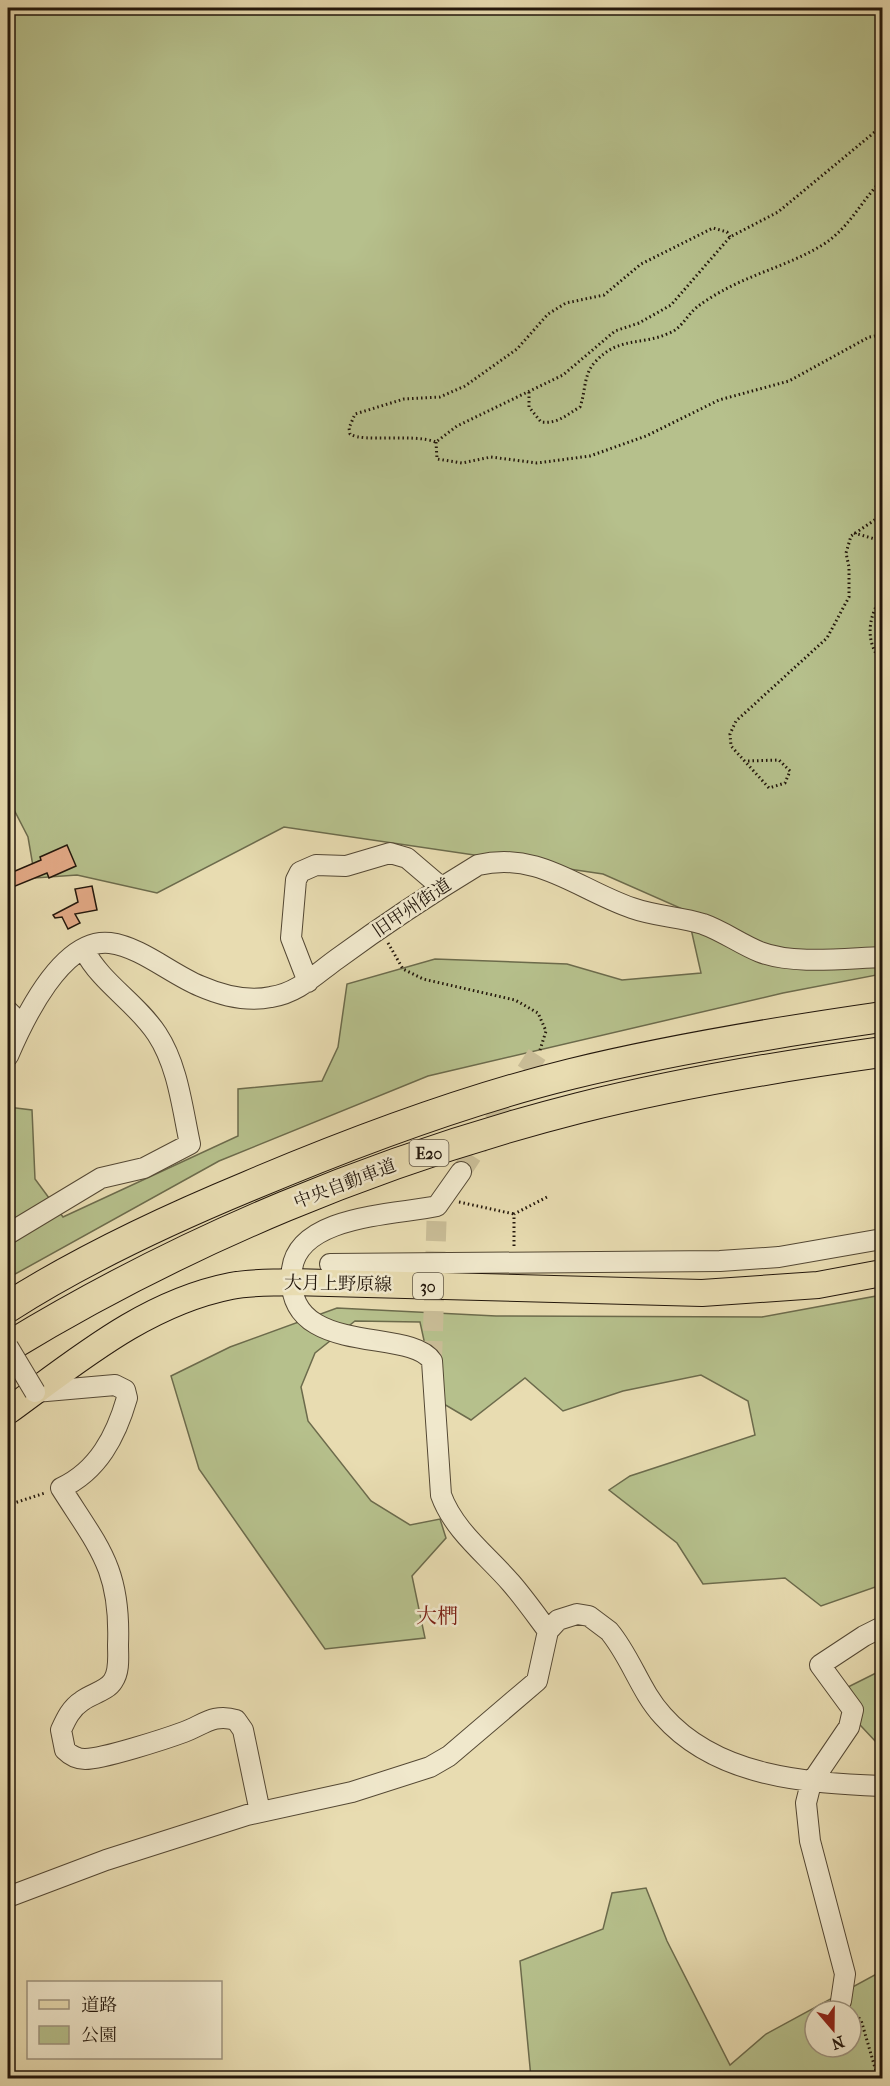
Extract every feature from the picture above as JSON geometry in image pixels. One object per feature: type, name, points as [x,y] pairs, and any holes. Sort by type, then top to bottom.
[{"type":"highway","name":"中央自動車道","points":[[8,1307],[118,1246],[205,1204],[391,1130],[569,1075],[724,1043],[882,1017]]},
{"type":"highway","name":"中央自動車道","points":[[8,1347],[127,1280],[206,1242],[306,1198],[404,1161],[579,1108],[671,1088],[882,1052]]},
{"type":"main road","name":"大月上野原線","points":[[8,1411],[135,1322],[181,1300],[234,1285],[291,1282],[702,1293],[818,1285],[882,1273]]},
{"type":"street","points":[[308,982],[291,938],[296,880],[300,872],[316,865],[346,866],[390,853],[407,858],[441,887]]},
{"type":"street","name":"旧甲州街道","points":[[8,1056],[14,1018],[57,970],[84,950],[108,943],[121,946],[177,977],[212,991],[241,999],[270,998],[290,993],[308,982],[338,958],[441,887],[478,865],[498,860],[523,862],[553,871],[632,908],[709,927],[761,952],[787,957],[882,957]]},
{"type":"street","points":[[8,1234],[101,1178],[144,1168],[190,1144],[173,1065],[156,1033],[94,969],[84,950]]},
{"type":"street","points":[[461,1172],[437,1206],[327,1227],[296,1253],[291,1282],[300,1307],[321,1325],[350,1337],[411,1347],[426,1352],[432,1361],[441,1496],[446,1508],[511,1583],[548,1631]]},
{"type":"street","points":[[330,1264],[670,1262],[767,1258],[882,1239]]},
{"type":"street","points":[[8,1347],[34,1392],[115,1385],[125,1390],[127,1398],[122,1416],[106,1449],[84,1475],[60,1488],[107,1560],[117,1594],[118,1635],[117,1671],[114,1680],[83,1700],[71,1712],[60,1730],[65,1750],[75,1758],[92,1759],[185,1731],[208,1719],[227,1717],[236,1720],[243,1730],[260,1812]]},
{"type":"street","points":[[8,1897],[106,1860],[260,1812],[352,1792],[440,1763],[537,1681],[548,1631],[567,1616],[577,1614],[598,1621],[616,1639],[655,1706],[672,1725],[713,1754],[811,1783],[882,1786]]},
{"type":"street","points":[[841,1999],[845,1974],[810,1841],[806,1803],[811,1783],[849,1727],[853,1710],[820,1665],[882,1627]]},
{"type":"path","points":[[730,237],[727,232],[713,228],[628,272],[604,295],[566,303],[548,314],[518,349],[465,386],[440,398],[404,399],[355,414],[349,428],[352,436],[361,439],[407,436],[436,442],[457,426],[563,375],[615,331],[639,323],[671,305],[730,237],[778,212],[882,126]]},
{"type":"path","points":[[529,392],[529,407],[542,422],[550,423],[562,419],[580,407],[589,369],[603,355],[623,343],[670,334],[681,326],[698,306],[724,290],[767,270],[793,262],[825,243],[859,210],[882,180]]},
{"type":"path","points":[[436,442],[437,459],[449,462],[473,462],[491,457],[537,463],[582,458],[646,436],[720,400],[789,381],[861,342],[882,334]]},
{"type":"path","points":[[748,761],[779,760],[790,771],[789,776],[785,783],[770,788],[748,761],[731,746],[730,734],[736,721],[827,638],[849,597],[849,567],[846,553],[855,533],[882,515]]},
{"type":"path","points":[[855,533],[882,541]]},
{"type":"path","points":[[882,596],[870,624],[871,645],[877,655],[882,657]]},
{"type":"path","points":[[382,929],[390,950],[403,969],[423,979],[515,1000],[538,1013],[546,1031],[540,1050]]},
{"type":"path","points":[[443,1198],[514,1214],[547,1197]]},
{"type":"path","points":[[514,1214],[514,1262]]},
{"type":"path","points":[[8,1506],[60,1488]]},
{"type":"path","points":[[863,2029],[878,2079]]},
{"type":"green space","points":[[8,8],[882,8],[882,974],[783,993],[428,1076],[219,1161],[8,1278],[8,1107],[32,1110],[35,1179],[63,1217],[238,1136],[238,1089],[322,1081],[338,1047],[347,984],[435,959],[567,964],[622,980],[701,973],[687,911],[603,874],[284,827],[157,893],[77,875],[35,878],[28,837],[8,798]]},
{"type":"green space","points":[[882,1295],[882,1588],[878,1586],[821,1606],[785,1578],[703,1584],[677,1543],[609,1490],[630,1476],[755,1435],[748,1401],[701,1375],[623,1391],[563,1411],[525,1378],[471,1420],[437,1400],[420,1322],[355,1321],[315,1353],[301,1387],[308,1421],[371,1501],[410,1525],[440,1519],[446,1538],[412,1576],[425,1638],[325,1649],[199,1469],[171,1376],[230,1347],[337,1308],[496,1316],[762,1317]]},
{"type":"green space","points":[[882,1670],[882,1741],[876,1742],[832,1695]]},
{"type":"green space","points":[[646,1888],[667,1941],[730,2065],[766,2034],[803,2014],[803,2059],[863,2059],[863,1999],[830,1999],[882,1971],[882,2078],[531,2078],[520,1961],[603,1929],[612,1893]]},
{"type":"building","points":[[67,845],[76,866],[49,878],[47,873],[8,889],[8,874],[41,860],[40,857]]},
{"type":"building","points":[[92,886],[97,910],[75,914],[80,923],[68,929],[62,917],[55,918],[53,915],[78,902],[75,889]]},
{"type":"tunnel","points":[[461,1172],[540,1050]]},
{"type":"tunnel","points":[[432,1361],[437,1206]]},
{"type":"district","name":"大椚","points":[[437,1616]]}]
